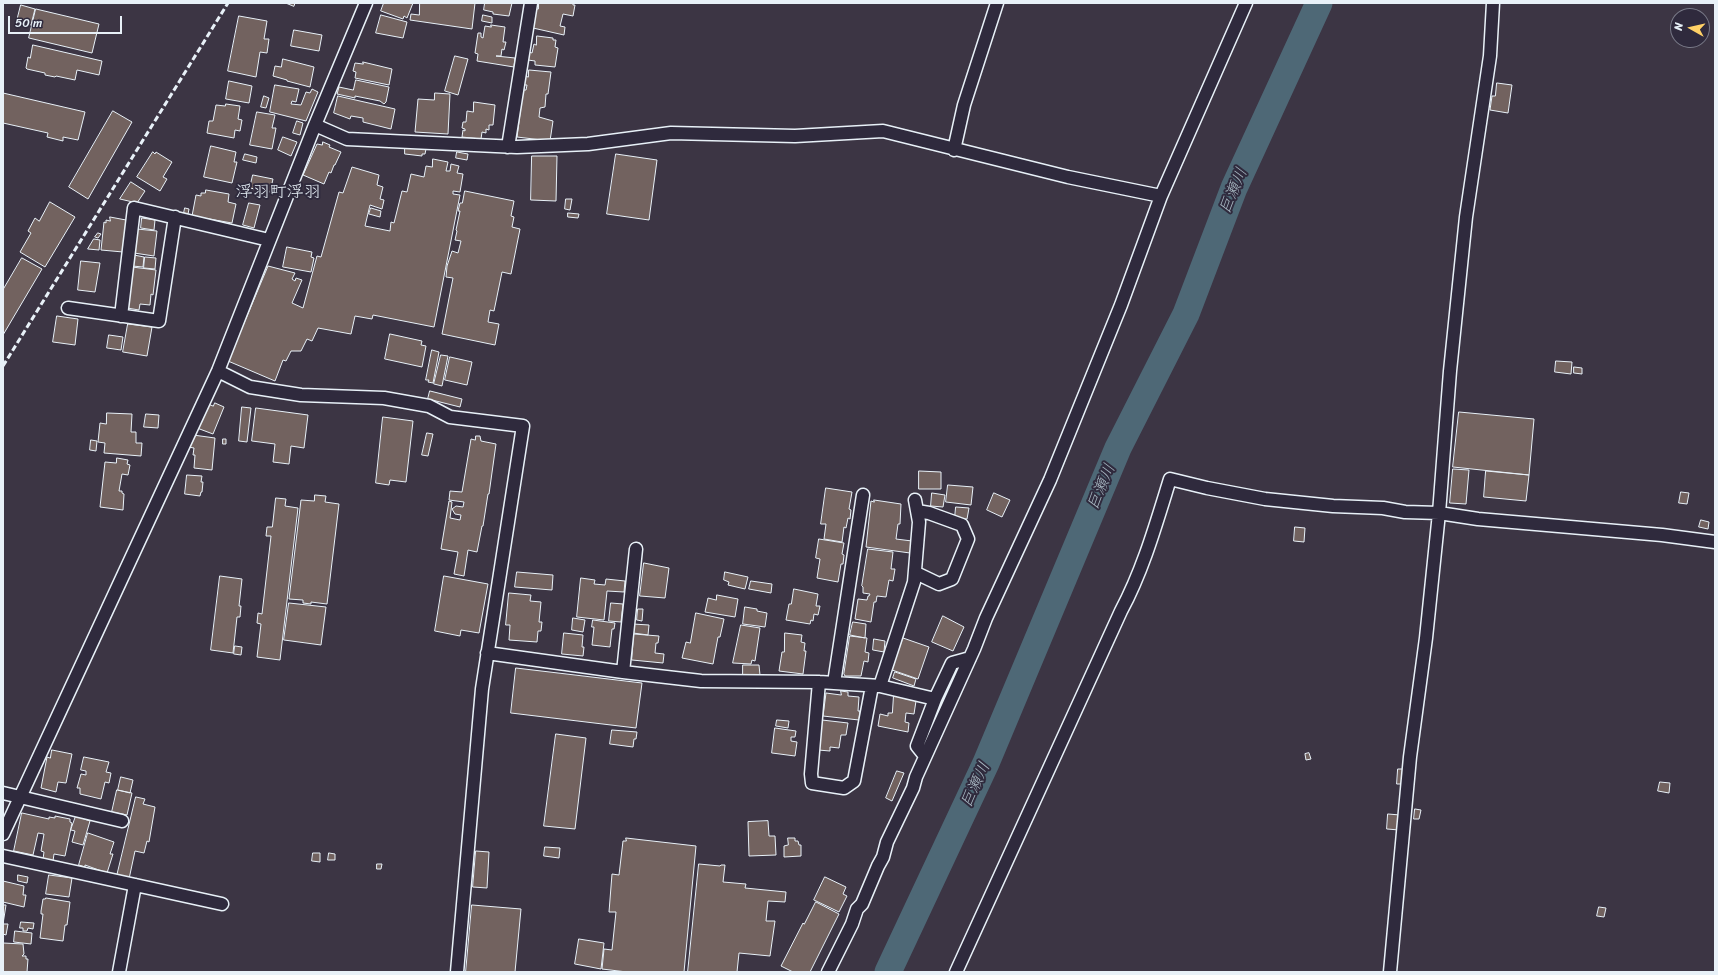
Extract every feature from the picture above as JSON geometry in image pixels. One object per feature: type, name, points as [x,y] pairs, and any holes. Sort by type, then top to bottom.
[{"type":"street","points":[[3,834],[218,371],[315,125],[366,3]]},
{"type":"street","points":[[508,147],[530,3]]},
{"type":"street","points":[[954,150],[964,105],[997,3]]},
{"type":"street","points":[[828,972],[852,924],[857,909],[862,904],[883,857],[887,842],[913,788],[925,756],[970,658],[986,618],[1050,480],[1121,305],[1161,196],[1246,3]]},
{"type":"street","points":[[1390,972],[1410,758],[1426,638],[1439,513],[1450,371],[1466,217],[1490,56],[1493,3]]},
{"type":"street","points":[[315,125],[347,139],[508,147],[588,144],[671,133],[796,136],[883,131],[954,150],[1068,177],[1161,196]]},
{"type":"street","points":[[120,316],[134,208],[270,240]]},
{"type":"street","points":[[68,308],[159,320],[174,217]]},
{"type":"street","points":[[218,371],[250,387],[301,395],[384,398],[429,406],[450,416],[523,426],[482,688],[457,972]]},
{"type":"street","points":[[956,972],[1130,594],[1144,559],[1170,479],[1265,499],[1333,506],[1383,508],[1405,512],[1439,513],[1486,519],[1662,535],[1715,542]]},
{"type":"street","points":[[834,682],[863,495]]},
{"type":"street","points":[[819,682],[811,774],[812,783],[844,788],[854,781],[876,686],[912,589],[916,573],[919,522],[916,506],[929,513],[962,525],[968,539],[952,579],[939,584],[916,573]]},
{"type":"street","points":[[623,672],[636,549]]},
{"type":"street","points":[[488,653],[623,672],[701,681],[834,682],[876,686],[935,699]]},
{"type":"street","points":[[925,756],[917,746],[935,699],[952,663],[970,658]]},
{"type":"street","points":[[3,793],[122,821]]},
{"type":"street","points":[[3,856],[222,904]]},
{"type":"street","points":[[119,972],[135,885]]},
{"type":"building","points":[[286,3],[295,3],[294,6]]},
{"type":"building","points":[[384,3],[413,3],[407,18],[404,16],[403,19],[381,11]]},
{"type":"building","points":[[420,3],[475,3],[472,29],[410,20],[411,14],[419,15]]},
{"type":"building","points":[[485,3],[512,3],[509,16],[493,14],[493,12],[484,10]]},
{"type":"building","points":[[539,3],[573,3],[573,5],[575,5],[573,16],[563,14],[560,26],[565,27],[564,35],[533,28],[536,9],[538,9]]},
{"type":"building","points":[[21,5],[35,9],[31,25],[17,21]]},
{"type":"building","points":[[36,9],[99,24],[92,53],[29,38]]},
{"type":"building","points":[[381,15],[407,22],[403,38],[376,33]]},
{"type":"building","points":[[483,15],[492,17],[492,23],[482,21]]},
{"type":"building","points":[[239,16],[267,21],[264,39],[269,39],[267,53],[260,52],[256,77],[228,71]]},
{"type":"building","points":[[491,25],[505,27],[503,42],[506,42],[504,50],[502,49],[501,56],[496,56],[515,58],[514,67],[477,61],[478,54],[475,53],[478,33],[481,33],[481,37],[483,38],[485,26],[491,27]]},
{"type":"building","points":[[294,30],[322,35],[319,51],[291,46]]},
{"type":"building","points":[[537,36],[553,38],[553,40],[556,40],[555,47],[558,48],[555,67],[535,65],[535,61],[528,60],[529,52],[532,53],[534,44],[536,45]]},
{"type":"building","points":[[33,45],[102,61],[99,75],[77,70],[75,80],[45,75],[45,73],[27,69],[28,57],[30,58]]},
{"type":"building","points":[[455,56],[468,59],[458,95],[445,91]]},
{"type":"building","points":[[283,59],[314,67],[310,87],[273,76],[275,66],[281,67]]},
{"type":"building","points":[[363,62],[392,69],[389,85],[355,78],[356,72],[353,71],[355,63],[363,64]]},
{"type":"building","points":[[529,70],[551,72],[548,94],[546,94],[545,107],[540,108],[539,117],[553,121],[550,141],[517,137],[523,90],[526,90],[527,85],[524,85],[525,76],[528,77]]},
{"type":"building","points":[[356,80],[389,87],[386,102],[384,104],[380,101],[337,94],[339,87],[353,90]]},
{"type":"building","points":[[229,81],[252,86],[249,103],[226,99]]},
{"type":"building","points":[[1497,83],[1512,85],[1508,113],[1490,110],[1492,96],[1495,96]]},
{"type":"building","points":[[275,85],[299,89],[296,102],[292,101],[291,104],[301,105],[306,92],[310,93],[312,89],[318,92],[306,121],[270,112]]},
{"type":"building","points":[[3,93],[85,112],[78,140],[63,137],[63,141],[47,137],[48,133],[3,123]]},
{"type":"building","points":[[435,93],[450,94],[448,134],[415,132],[418,99],[434,100]]},
{"type":"building","points":[[264,96],[269,98],[266,108],[261,107]]},
{"type":"building","points":[[338,96],[395,109],[391,129],[363,122],[363,118],[351,116],[350,119],[334,113]]},
{"type":"building","points":[[474,102],[495,105],[493,125],[489,125],[489,130],[486,129],[486,133],[482,132],[481,139],[462,137],[463,130],[465,131],[465,129],[462,128],[463,122],[466,122],[467,111],[473,112]]},
{"type":"building","points":[[226,104],[240,106],[238,119],[242,120],[240,131],[235,130],[234,138],[207,133],[209,121],[213,121],[216,105],[225,106]]},
{"type":"building","points":[[113,111],[132,122],[88,199],[69,187]]},
{"type":"building","points":[[257,112],[275,115],[272,128],[276,128],[272,149],[250,145]]},
{"type":"building","points":[[297,121],[303,123],[300,135],[293,133]]},
{"type":"building","points":[[283,137],[297,142],[291,156],[278,150]]},
{"type":"building","points":[[323,142],[330,145],[329,147],[341,152],[331,173],[329,172],[324,184],[303,175],[317,144],[322,145]]},
{"type":"building","points":[[211,146],[236,152],[234,162],[237,162],[232,183],[204,177]]},
{"type":"building","points":[[405,147],[426,149],[425,154],[422,154],[422,156],[405,154]]},
{"type":"building","points":[[153,152],[155,154],[156,152],[172,162],[163,177],[167,179],[160,191],[137,177]]},
{"type":"building","points":[[457,152],[468,154],[467,160],[456,158]]},
{"type":"building","points":[[245,154],[257,157],[256,163],[243,160]]},
{"type":"building","points":[[616,154],[657,160],[649,220],[607,214]]},
{"type":"building","points":[[532,156],[557,156],[556,201],[531,200]]},
{"type":"building","points":[[433,159],[448,162],[446,171],[450,171],[451,164],[459,166],[457,173],[463,174],[460,192],[453,191],[453,194],[460,195],[434,327],[373,315],[372,319],[355,316],[351,334],[318,328],[312,341],[307,339],[301,351],[291,351],[286,361],[283,360],[275,381],[228,361],[268,266],[295,273],[292,279],[295,281],[296,278],[302,280],[292,303],[303,308],[317,256],[321,257],[339,192],[343,193],[352,167],[379,175],[377,185],[383,187],[380,199],[384,200],[382,209],[370,205],[365,226],[390,231],[391,222],[394,223],[402,191],[407,192],[411,174],[424,177],[426,166],[432,167]]},
{"type":"building","points":[[253,175],[273,179],[270,192],[250,188]]},
{"type":"building","points":[[131,182],[145,191],[137,203],[120,199]]},
{"type":"building","points":[[206,190],[229,194],[228,202],[236,204],[232,223],[192,216],[196,195],[201,196],[201,193],[205,193]]},
{"type":"building","points":[[465,191],[514,201],[511,216],[514,217],[512,227],[520,229],[511,274],[502,272],[494,311],[490,310],[488,322],[499,324],[495,345],[442,334],[453,278],[446,277],[447,266],[452,251],[458,253],[461,241],[455,240],[460,211],[458,211]]},
{"type":"building","points":[[566,199],[572,199],[570,210],[565,209]]},
{"type":"building","points":[[50,202],[75,217],[45,267],[20,252],[31,233],[28,231],[35,218],[39,221]]},
{"type":"building","points":[[249,203],[260,205],[254,228],[243,225]]},
{"type":"building","points":[[185,208],[189,209],[188,214],[184,213]]},
{"type":"building","points":[[371,208],[381,211],[380,217],[369,214]]},
{"type":"building","points":[[568,213],[579,214],[578,218],[568,217]]},
{"type":"building","points":[[110,217],[126,220],[123,252],[101,250],[104,222],[106,223],[106,220],[110,221]]},
{"type":"building","points":[[142,218],[155,220],[154,230],[141,228]]},
{"type":"building","points":[[137,229],[157,231],[154,256],[134,253]]},
{"type":"building","points":[[98,233],[101,234],[98,238],[95,237]]},
{"type":"building","points":[[94,239],[100,240],[99,250],[88,249]]},
{"type":"building","points":[[287,247],[312,252],[311,257],[314,258],[311,272],[283,267]]},
{"type":"building","points":[[134,255],[144,257],[143,267],[132,266]]},
{"type":"building","points":[[145,257],[156,258],[155,269],[144,268]]},
{"type":"building","points":[[22,258],[42,269],[3,335],[3,290]]},
{"type":"building","points":[[81,261],[100,263],[95,292],[78,290]]},
{"type":"building","points":[[132,267],[156,270],[153,295],[151,294],[150,305],[140,304],[139,310],[127,308]]},
{"type":"building","points":[[57,316],[78,319],[75,345],[53,342]]},
{"type":"building","points":[[128,324],[152,327],[147,356],[123,352]]},
{"type":"building","points":[[390,334],[422,341],[421,345],[426,346],[422,367],[385,359]]},
{"type":"building","points":[[109,335],[123,337],[121,350],[107,348]]},
{"type":"building","points":[[432,350],[439,352],[433,383],[426,380]]},
{"type":"building","points":[[441,355],[448,356],[442,386],[434,384]]},
{"type":"building","points":[[450,357],[472,362],[467,385],[445,380]]},
{"type":"building","points":[[1556,361],[1572,362],[1571,374],[1555,372]]},
{"type":"building","points":[[1574,367],[1582,368],[1582,374],[1574,373]]},
{"type":"building","points":[[430,391],[462,399],[460,407],[428,399]]},
{"type":"building","points":[[215,403],[224,407],[213,434],[197,428],[208,404],[213,406]]},
{"type":"building","points":[[242,407],[251,408],[247,442],[239,441]]},
{"type":"building","points":[[256,408],[308,415],[304,448],[291,446],[289,464],[273,462],[275,444],[252,441]]},
{"type":"building","points":[[1459,412],[1534,419],[1529,475],[1453,467]]},
{"type":"building","points":[[107,413],[132,414],[131,432],[136,432],[136,443],[142,443],[141,456],[104,453],[105,443],[98,442],[100,423],[106,424]]},
{"type":"building","points":[[146,414],[159,415],[158,428],[144,427]]},
{"type":"building","points":[[383,417],[413,421],[406,482],[390,480],[389,485],[376,483]]},
{"type":"building","points":[[427,433],[433,434],[428,456],[422,455]]},
{"type":"building","points":[[193,435],[215,438],[212,470],[194,468],[194,448],[188,447]]},
{"type":"building","points":[[476,436],[480,436],[481,441],[496,444],[489,494],[477,552],[468,550],[464,576],[454,574],[458,552],[441,549],[449,501],[452,502],[450,518],[460,520],[461,515],[455,514],[452,509],[456,506],[463,507],[464,502],[449,500],[450,491],[462,492],[471,439],[475,440]]},
{"type":"building","points":[[223,439],[226,439],[226,444],[223,444]]},
{"type":"building","points":[[91,440],[97,441],[96,451],[90,450]]},
{"type":"building","points":[[117,458],[128,460],[127,464],[130,465],[128,475],[122,474],[119,491],[122,491],[124,494],[123,510],[100,507],[105,462],[116,463]]},
{"type":"building","points":[[1453,469],[1469,470],[1466,504],[1450,503]]},
{"type":"building","points":[[919,471],[941,472],[941,489],[919,489]]},
{"type":"building","points":[[1486,471],[1529,475],[1526,501],[1484,497]]},
{"type":"building","points":[[187,475],[202,476],[202,492],[200,496],[185,494]]},
{"type":"building","points":[[948,485],[973,487],[971,505],[946,502]]},
{"type":"building","points":[[826,488],[852,492],[849,509],[851,510],[850,519],[848,518],[846,528],[844,527],[842,542],[824,539],[826,524],[821,524]]},
{"type":"building","points":[[1681,492],[1689,493],[1687,504],[1679,503]]},
{"type":"building","points":[[932,493],[945,495],[943,507],[931,506]]},
{"type":"building","points":[[994,493],[1010,500],[1002,517],[987,510]]},
{"type":"building","points":[[315,495],[326,496],[325,502],[339,504],[327,604],[311,602],[311,604],[303,603],[303,600],[289,599],[301,500],[314,501]]},
{"type":"building","points":[[276,498],[286,499],[285,506],[298,508],[280,660],[257,657],[261,624],[257,623],[258,613],[262,614],[271,536],[266,536],[267,527],[272,527]]},
{"type":"building","points":[[874,500],[901,504],[900,524],[898,524],[896,539],[912,541],[910,553],[866,547],[871,501],[874,502]]},
{"type":"building","points":[[956,507],[969,508],[967,519],[955,518]]},
{"type":"building","points":[[1701,520],[1709,522],[1708,529],[1699,527]]},
{"type":"building","points":[[1295,527],[1305,528],[1304,542],[1294,541]]},
{"type":"building","points":[[819,539],[844,543],[842,554],[844,555],[843,564],[841,564],[838,582],[817,578],[820,559],[816,558]]},
{"type":"building","points":[[868,549],[893,552],[891,569],[895,569],[893,581],[889,580],[886,597],[877,596],[876,602],[874,602],[871,622],[855,619],[858,599],[867,600],[870,594],[863,593],[862,586]]},
{"type":"building","points":[[644,563],[669,568],[665,598],[640,596]]},
{"type":"building","points":[[517,572],[553,575],[552,590],[515,587]]},
{"type":"building","points":[[725,572],[748,577],[745,589],[728,585],[729,582],[724,580]]},
{"type":"building","points":[[220,576],[242,579],[239,606],[241,606],[240,617],[237,617],[233,653],[211,650]]},
{"type":"building","points":[[444,576],[488,584],[479,633],[461,630],[460,636],[435,631]]},
{"type":"building","points":[[581,578],[595,580],[594,584],[605,585],[606,579],[625,581],[624,592],[607,591],[604,620],[577,617]]},
{"type":"building","points":[[751,581],[772,584],[771,593],[749,589]]},
{"type":"building","points":[[794,589],[818,594],[816,606],[820,606],[818,615],[814,614],[813,621],[811,620],[810,624],[786,620]]},
{"type":"building","points":[[509,593],[531,595],[530,601],[541,602],[539,622],[542,622],[541,631],[538,631],[537,642],[509,640],[510,625],[506,625]]},
{"type":"building","points":[[717,595],[738,599],[735,617],[705,612],[708,598],[716,600]]},
{"type":"building","points":[[289,603],[326,607],[321,645],[284,640]]},
{"type":"building","points":[[611,603],[623,604],[621,622],[609,621]]},
{"type":"building","points":[[745,607],[757,609],[757,611],[767,613],[765,627],[743,624]]},
{"type":"building","points":[[638,609],[643,609],[642,621],[637,620]]},
{"type":"building","points":[[696,613],[724,619],[720,637],[718,637],[713,664],[682,658],[686,642],[690,643]]},
{"type":"building","points":[[943,616],[964,627],[953,651],[932,642]]},
{"type":"building","points":[[573,618],[585,620],[583,632],[572,630]]},
{"type":"building","points":[[593,620],[615,623],[614,629],[612,629],[610,647],[592,645],[594,627],[592,627]]},
{"type":"building","points":[[853,622],[866,624],[865,638],[850,635]]},
{"type":"building","points":[[633,624],[649,625],[648,635],[633,633]]},
{"type":"building","points":[[741,625],[760,628],[755,661],[752,660],[751,664],[733,663]]},
{"type":"building","points":[[564,633],[583,635],[583,656],[562,654]]},
{"type":"building","points":[[785,633],[802,635],[801,642],[805,643],[804,651],[806,651],[803,674],[779,671],[782,652],[784,652]]},
{"type":"building","points":[[634,634],[659,636],[658,643],[656,643],[655,653],[664,654],[663,663],[632,660]]},
{"type":"building","points":[[850,636],[867,638],[865,652],[869,653],[868,662],[864,661],[861,676],[845,676],[844,674]]},
{"type":"building","points":[[903,638],[929,647],[918,679],[892,670]]},
{"type":"building","points":[[874,639],[885,641],[884,652],[873,650]]},
{"type":"building","points":[[235,646],[242,647],[241,655],[234,654]]},
{"type":"building","points":[[743,665],[759,665],[760,675],[743,675]]},
{"type":"building","points":[[516,668],[642,683],[636,728],[511,713]]},
{"type":"building","points":[[895,672],[916,679],[914,686],[893,678]]},
{"type":"building","points":[[841,691],[848,692],[848,696],[859,697],[859,720],[823,716],[826,693],[841,695]]},
{"type":"building","points":[[894,694],[902,696],[902,698],[916,701],[914,714],[906,713],[905,722],[909,723],[908,732],[878,726],[880,714],[888,716],[888,713],[892,713]]},
{"type":"building","points":[[777,720],[789,721],[788,728],[776,726]]},
{"type":"building","points":[[822,720],[848,723],[846,735],[841,735],[839,748],[830,747],[830,751],[818,750]]},
{"type":"building","points":[[775,728],[796,731],[795,737],[791,737],[791,741],[797,742],[795,756],[772,753]]},
{"type":"building","points":[[612,730],[637,732],[633,747],[610,744]]},
{"type":"building","points":[[556,734],[586,738],[575,829],[544,826]]},
{"type":"building","points":[[52,750],[72,754],[66,783],[58,782],[56,792],[41,788],[47,757],[50,758]]},
{"type":"building","points":[[1309,753],[1311,759],[1306,760],[1305,754]]},
{"type":"building","points":[[84,757],[109,762],[106,772],[111,773],[109,783],[105,782],[101,799],[80,794],[80,788],[77,788],[81,774],[86,775],[86,771],[81,770]]},
{"type":"building","points":[[1398,769],[1404,769],[1403,784],[1397,784]]},
{"type":"building","points":[[897,771],[904,773],[892,801],[886,798]]},
{"type":"building","points":[[121,777],[133,780],[130,793],[118,790]]},
{"type":"building","points":[[1660,782],[1670,783],[1669,793],[1658,791]]},
{"type":"building","points":[[117,790],[132,793],[127,815],[112,812]]},
{"type":"building","points":[[136,797],[145,799],[143,804],[155,807],[149,842],[147,841],[144,853],[135,851],[129,879],[117,876]]},
{"type":"building","points":[[1415,809],[1421,810],[1419,819],[1414,819]]},
{"type":"building","points":[[22,813],[49,819],[49,817],[55,818],[55,816],[70,819],[70,822],[72,823],[65,856],[54,854],[53,861],[43,859],[44,852],[41,851],[44,834],[38,833],[33,855],[14,851]]},
{"type":"building","points":[[1388,814],[1400,815],[1399,830],[1387,829]]},
{"type":"building","points":[[76,816],[90,821],[83,845],[72,842],[75,831],[71,830]]},
{"type":"building","points":[[768,821],[769,836],[775,836],[776,855],[749,856],[748,822]]},
{"type":"building","points":[[88,833],[114,842],[110,854],[113,854],[107,873],[85,865],[85,867],[79,865]]},
{"type":"building","points":[[626,838],[696,846],[684,972],[627,972],[602,969],[604,949],[612,950],[616,912],[609,912],[612,874],[619,875],[623,841],[626,841]]},
{"type":"building","points":[[788,838],[795,838],[795,841],[798,841],[799,845],[801,845],[801,856],[784,857],[784,846],[788,845]]},
{"type":"building","points":[[545,847],[560,848],[559,858],[544,856]]},
{"type":"building","points":[[476,851],[489,852],[487,888],[473,887]]},
{"type":"building","points":[[313,853],[320,853],[320,862],[312,861]]},
{"type":"building","points":[[329,853],[335,854],[335,860],[328,860]]},
{"type":"building","points":[[377,864],[382,864],[381,869],[377,869]]},
{"type":"building","points":[[699,864],[725,865],[723,882],[746,884],[745,888],[786,892],[785,902],[768,901],[766,921],[775,921],[770,956],[739,953],[737,972],[688,972]]},
{"type":"building","points":[[18,875],[28,877],[27,883],[18,881]]},
{"type":"building","points":[[49,875],[72,878],[69,897],[46,894]]},
{"type":"building","points":[[825,877],[846,887],[843,894],[847,896],[839,912],[814,900]]},
{"type":"building","points":[[3,881],[24,886],[23,895],[26,895],[24,907],[3,902]]},
{"type":"building","points":[[46,898],[70,902],[63,941],[40,938],[43,914],[41,914],[41,911],[43,899]]},
{"type":"building","points":[[816,902],[839,914],[810,972],[793,972],[781,966],[803,923],[804,924]]},
{"type":"building","points":[[3,905],[6,905],[3,924]]},
{"type":"building","points":[[472,905],[521,909],[515,972],[466,972]]},
{"type":"building","points":[[1599,907],[1606,908],[1604,917],[1597,916]]},
{"type":"building","points":[[21,922],[34,923],[33,929],[28,928],[27,931],[23,931],[23,928],[20,928]]},
{"type":"building","points":[[3,924],[8,924],[6,935],[3,934]]},
{"type":"building","points":[[15,931],[32,933],[31,944],[14,942]]},
{"type":"building","points":[[579,939],[604,943],[601,969],[575,964]]},
{"type":"building","points":[[3,943],[23,944],[24,954],[22,956],[26,956],[26,959],[28,959],[27,972],[3,972]]},
{"type":"waterway","name":"巨瀬川","points":[[888,972],[986,763],[1118,448],[1186,314],[1234,188],[1319,3]]},
{"type":"railway","points":[[3,366],[228,3]]},
{"type":"district","name":"浮羽町浮羽","points":[[278,193]]}]
